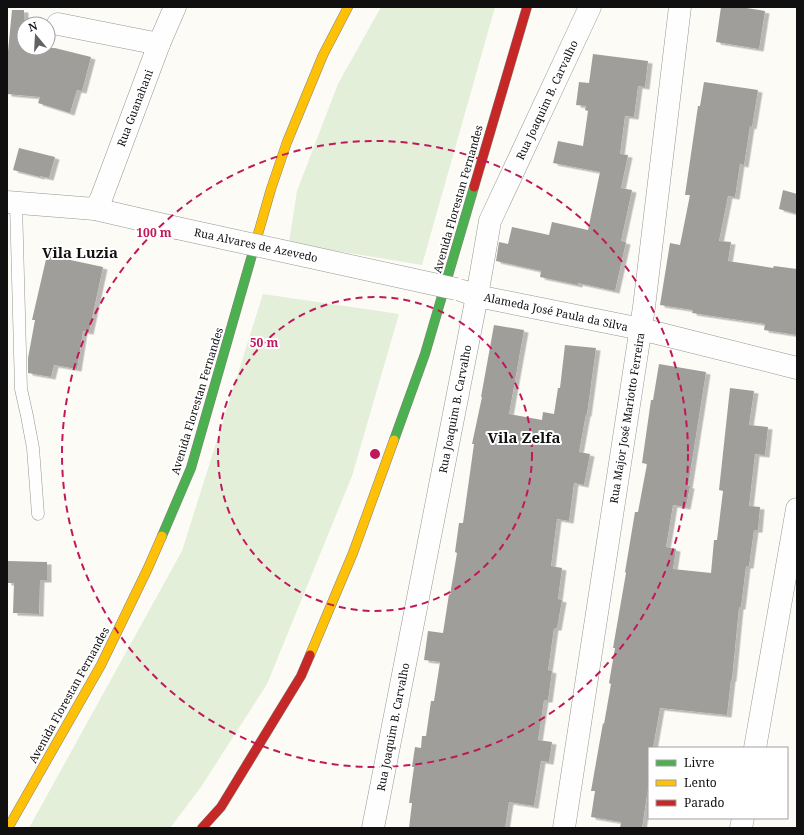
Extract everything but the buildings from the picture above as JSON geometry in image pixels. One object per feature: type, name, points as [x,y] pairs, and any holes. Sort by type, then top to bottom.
[{"type":"highway","name":"Avenida Florestan Fernandes","points":[[8,828],[101,664],[148,568],[191,468],[271,189],[286,142],[323,55],[348,7]]},
{"type":"highway","name":"Avenida Florestan Fernandes","points":[[202,828],[220,807],[301,676],[353,553],[425,354],[527,7]]},
{"type":"highway","points":[[207,828],[220,807]]},
{"type":"street","name":"Rua Guanahani","points":[[95,209],[101,199],[159,44],[175,7]]},
{"type":"street","name":"Rua Joaquim B. Carvalho","points":[[373,828],[477,296],[490,220],[590,7]]},
{"type":"street","name":"Rua Major José Mariotto Ferreira","points":[[564,828],[644,307],[680,7]]},
{"type":"street","points":[[58,24],[159,44]]},
{"type":"street","name":"Rua Alvares de Azevedo","points":[[12,203],[95,209],[456,289]]},
{"type":"street","name":"Alameda José Paula da Silva","points":[[456,289],[477,296],[640,329],[797,368]]},
{"type":"street","points":[[755,747],[797,509]]},
{"type":"lane","points":[[12,203],[21,390],[33,448],[38,514]]},
{"type":"green space","points":[[381,7],[495,7],[422,265],[289,243],[297,191],[338,84]]},
{"type":"green space","points":[[263,294],[399,314],[352,476],[267,684],[201,787],[170,828],[29,828],[182,551]]},
{"type":"traffic: fast","points":[[394,440],[425,354],[474,187]]},
{"type":"traffic: fast","points":[[162,536],[191,468],[256,241]]},
{"type":"traffic: slow","points":[[256,241],[271,189],[287,142],[323,55],[348,7]]},
{"type":"traffic: slow","points":[[310,655],[353,553],[394,440]]},
{"type":"traffic: slow","points":[[8,828],[101,665],[162,536]]},
{"type":"traffic: jam","points":[[474,187],[527,7]]},
{"type":"traffic: jam","points":[[202,828],[221,807],[301,676],[310,655]]},
{"type":"district","name":"Vila Luzia","points":[[80,253]]},
{"type":"district","name":"Vila Zelfa","points":[[524,438]]}]
